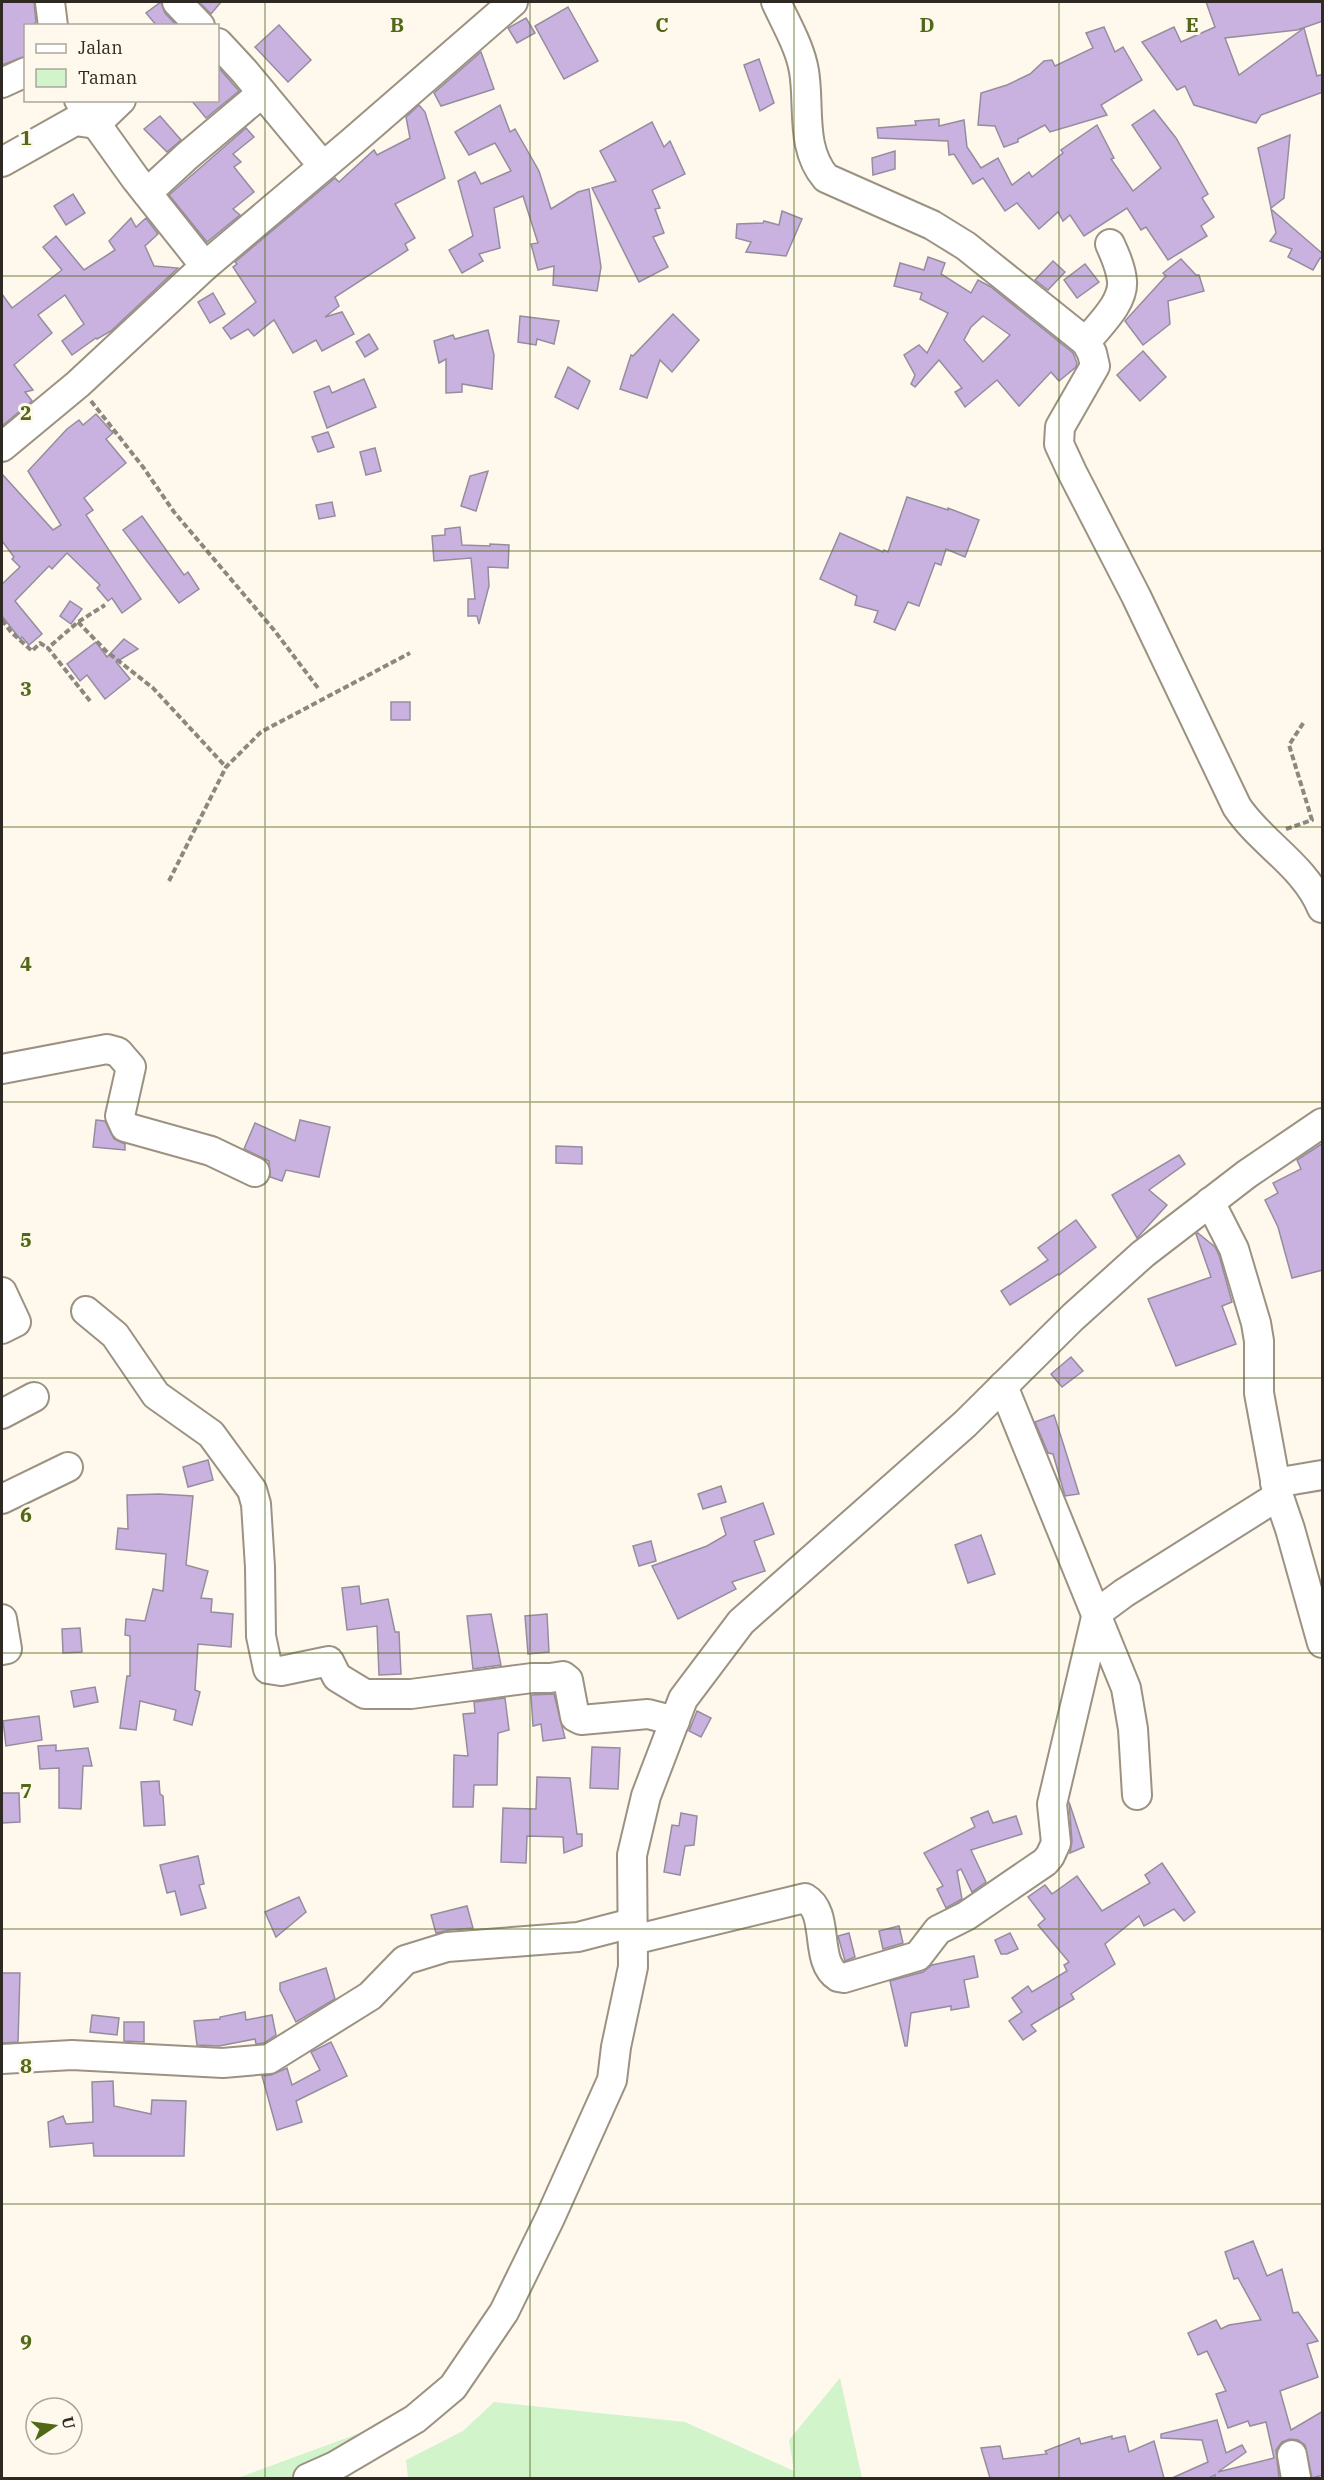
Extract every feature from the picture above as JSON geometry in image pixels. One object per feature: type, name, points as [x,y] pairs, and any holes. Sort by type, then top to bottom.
[{"type":"street","points":[[50,2],[53,24]]},
{"type":"street","points":[[177,2],[199,24]]},
{"type":"street","points":[[2,447],[78,384],[205,266],[513,2]]},
{"type":"street","points":[[776,2],[800,55],[804,72],[809,146],[815,163],[825,178],[932,225],[966,246],[1086,342],[1095,366],[1065,417],[1059,444],[1136,596],[1237,807],[1262,836],[1305,878],[1315,891],[1323,908]]},
{"type":"street","points":[[219,45],[323,166]]},
{"type":"street","points":[[2,83],[24,73]]},
{"type":"street","points":[[147,193],[262,93]]},
{"type":"street","points":[[80,102],[147,193],[205,266]]},
{"type":"street","points":[[96,124],[119,102]]},
{"type":"street","points":[[2,162],[75,121],[96,124]]},
{"type":"street","points":[[1086,342],[1119,299],[1122,288],[1121,274],[1110,244]]},
{"type":"street","points":[[2,1069],[107,1049],[123,1058],[131,1071],[120,1116],[125,1127],[211,1151],[255,1172]]},
{"type":"street","points":[[308,2478],[335,2466],[415,2419],[453,2387],[504,2312],[550,2218],[612,2080],[616,2047],[633,1967],[635,1845],[646,1796],[683,1699],[741,1622],[964,1424],[1073,1317],[1143,1254],[1210,1202],[1323,1123]]},
{"type":"street","points":[[1210,1202],[1234,1249],[1258,1329],[1259,1393],[1276,1490],[1290,1529],[1322,1641]]},
{"type":"street","points":[[2,1292],[16,1322],[2,1329]]},
{"type":"street","points":[[86,1311],[115,1335],[156,1395],[211,1434],[252,1490],[256,1504],[260,1567],[261,1636],[268,1669],[281,1671],[329,1661],[339,1679],[365,1694],[411,1694],[562,1676],[568,1680],[575,1717],[581,1720],[648,1714],[675,1721]]},
{"type":"street","points":[[1003,1386],[1126,1688],[1133,1729],[1137,1795]]},
{"type":"street","points":[[2,1414],[34,1397]]},
{"type":"street","points":[[2,1499],[68,1467]]},
{"type":"street","points":[[2,2060],[72,2055],[224,2063],[269,2059],[370,1996],[405,1960],[447,1947],[632,1931],[805,1898],[815,1908],[828,1967],[838,1977],[844,1978],[918,1956],[938,1930],[971,1912],[1045,1862],[1053,1850],[1056,1843],[1052,1804],[1096,1613],[1276,1490],[1323,1475]]},
{"type":"street","points":[[2,1619],[7,1649],[2,1650]]},
{"type":"path","points":[[78,384],[144,467],[174,512],[274,630],[318,688]]},
{"type":"path","points":[[48,648],[78,622],[105,605]]},
{"type":"path","points":[[2,620],[11,632],[32,651],[40,642],[48,648],[90,701]]},
{"type":"path","points":[[78,622],[106,651],[153,688],[226,767]]},
{"type":"path","points":[[169,881],[226,767],[261,732],[410,653]]},
{"type":"path","points":[[1262,836],[1312,820],[1289,745],[1304,722]]},
{"type":"green space","points":[[840,2378],[862,2478],[408,2478],[406,2460],[463,2431],[494,2402],[685,2422],[794,2471],[789,2440]]},
{"type":"green space","points":[[387,2423],[299,2478],[238,2478]]},
{"type":"building","points":[[2,2],[34,2],[36,22],[24,24],[24,57],[2,65]]},
{"type":"building","points":[[161,2],[165,13],[175,24],[155,24],[146,13]]},
{"type":"building","points":[[199,2],[221,2],[211,14]]},
{"type":"building","points":[[1206,2],[1323,2],[1323,21],[1297,30],[1225,38],[1239,75],[1304,28],[1317,76],[1323,74],[1323,92],[1261,115],[1256,123],[1194,105],[1185,86],[1177,90],[1142,42],[1174,27],[1181,42],[1215,27]]},
{"type":"building","points":[[568,7],[598,61],[564,79],[535,26]]},
{"type":"building","points":[[526,18],[535,33],[517,43],[508,28]]},
{"type":"building","points":[[279,25],[311,60],[288,82],[255,47]]},
{"type":"building","points":[[1104,27],[1115,52],[1123,47],[1142,80],[1101,105],[1107,115],[1050,132],[1045,125],[1018,139],[1018,142],[1004,147],[995,126],[978,125],[981,93],[1007,85],[1030,74],[1044,61],[1052,60],[1055,66],[1093,48],[1086,33]]},
{"type":"building","points":[[481,52],[494,89],[441,106],[434,93]]},
{"type":"building","points":[[759,59],[774,103],[760,111],[744,65]]},
{"type":"building","points":[[219,68],[239,91],[206,118],[193,102],[219,102]]},
{"type":"building","points":[[419,105],[425,112],[445,178],[395,204],[415,238],[405,244],[408,250],[335,297],[339,306],[325,317],[342,312],[354,334],[322,351],[316,340],[293,353],[274,320],[254,336],[248,329],[231,339],[223,328],[256,302],[233,267],[237,264],[235,262],[335,178],[339,182],[374,150],[377,155],[410,138],[406,117]]},
{"type":"building","points":[[500,105],[510,132],[515,129],[539,171],[551,209],[578,192],[589,189],[601,267],[597,291],[553,285],[554,266],[538,270],[531,244],[538,243],[523,196],[494,208],[500,248],[479,254],[483,261],[462,273],[449,250],[473,236],[458,181],[475,172],[481,184],[511,171],[495,143],[469,155],[455,132]]},
{"type":"building","points":[[1154,110],[1176,138],[1208,194],[1202,198],[1214,217],[1201,226],[1207,236],[1168,260],[1146,227],[1141,230],[1127,208],[1084,236],[1070,215],[1063,221],[1058,212],[1039,229],[1017,203],[1005,211],[983,178],[973,184],[954,154],[949,155],[948,141],[878,138],[877,128],[916,125],[915,121],[939,119],[939,126],[964,120],[967,147],[981,168],[998,158],[1012,185],[1029,172],[1032,177],[1063,153],[1061,150],[1097,125],[1114,158],[1111,159],[1133,191],[1161,168],[1132,125]]},
{"type":"building","points":[[160,116],[181,140],[167,152],[144,129]]},
{"type":"building","points":[[652,122],[664,147],[670,141],[685,174],[652,190],[660,208],[655,209],[664,233],[653,237],[668,267],[639,282],[592,188],[616,181],[600,151]]},
{"type":"building","points":[[246,128],[254,137],[233,154],[241,162],[234,167],[254,192],[233,209],[240,215],[207,242],[169,195]]},
{"type":"building","points":[[1290,135],[1284,198],[1271,208],[1258,148]]},
{"type":"building","points":[[895,151],[895,169],[873,175],[872,158]]},
{"type":"building","points":[[73,194],[85,213],[66,225],[54,206]]},
{"type":"building","points":[[1271,209],[1323,254],[1323,259],[1320,258],[1313,270],[1288,257],[1292,249],[1270,241],[1276,233]]},
{"type":"building","points":[[782,211],[802,219],[786,256],[746,252],[751,242],[736,238],[737,224],[763,223],[764,221],[779,225]]},
{"type":"building","points":[[131,218],[136,227],[146,218],[158,234],[145,246],[154,266],[178,268],[111,331],[96,338],[72,355],[62,341],[84,324],[65,295],[38,315],[52,333],[14,365],[33,390],[25,392],[32,401],[2,426],[2,294],[12,308],[62,270],[43,247],[56,236],[84,270],[115,250],[109,241]]},
{"type":"building","points":[[928,257],[945,263],[941,274],[971,293],[978,280],[991,287],[1073,353],[1077,363],[1076,367],[1059,381],[1051,372],[1019,406],[997,380],[965,407],[955,392],[962,388],[939,360],[915,387],[911,384],[915,375],[904,355],[919,345],[927,353],[948,313],[920,299],[922,293],[894,286],[900,263],[924,270]],"holes":[[[983,316],[1010,335],[983,362],[964,340],[971,327]]]},
{"type":"building","points":[[1181,259],[1196,275],[1199,275],[1204,291],[1168,301],[1170,324],[1143,345],[1125,321],[1166,276],[1163,273]]},
{"type":"building","points":[[1053,261],[1065,272],[1048,290],[1035,280]]},
{"type":"building","points":[[1085,264],[1099,282],[1077,298],[1064,280]]},
{"type":"building","points":[[213,293],[225,314],[210,323],[198,302]]},
{"type":"building","points":[[673,314],[699,340],[672,372],[660,360],[647,398],[620,389],[631,355],[633,356]]},
{"type":"building","points":[[520,316],[559,321],[554,344],[537,339],[536,345],[518,342]]},
{"type":"building","points":[[488,330],[494,355],[492,389],[462,384],[462,392],[446,393],[446,359],[439,363],[434,341],[453,335],[455,339]]},
{"type":"building","points":[[369,334],[378,349],[365,357],[356,342]]},
{"type":"building","points":[[1143,351],[1166,377],[1140,401],[1117,375]]},
{"type":"building","points":[[568,367],[590,381],[578,409],[555,397]]},
{"type":"building","points":[[364,379],[376,407],[327,428],[314,392],[329,386],[332,393]]},
{"type":"building","points":[[96,414],[113,433],[106,439],[126,463],[84,498],[93,510],[86,515],[141,599],[122,613],[112,598],[108,601],[97,588],[100,585],[67,553],[52,569],[49,566],[15,601],[42,634],[29,645],[22,637],[20,639],[2,616],[2,584],[20,567],[12,559],[14,557],[2,541],[2,474],[53,530],[61,525],[28,471],[67,429],[79,420],[83,425]]},
{"type":"building","points":[[328,432],[334,447],[318,452],[312,437]]},
{"type":"building","points":[[375,448],[381,471],[366,475],[360,452]]},
{"type":"building","points":[[488,471],[476,511],[461,506],[470,476]]},
{"type":"building","points":[[907,497],[948,510],[948,508],[979,520],[965,557],[946,549],[941,565],[935,563],[919,606],[908,602],[895,630],[874,622],[878,611],[855,605],[857,596],[820,579],[840,533],[883,552],[884,550],[888,552]]},
{"type":"building","points":[[332,502],[335,516],[319,519],[316,505]]},
{"type":"building","points":[[142,516],[184,575],[188,572],[199,589],[179,603],[123,530]]},
{"type":"building","points":[[460,527],[462,545],[509,545],[508,568],[488,567],[489,586],[479,624],[477,616],[468,616],[468,599],[475,599],[471,558],[434,561],[432,536],[445,535],[445,529]]},
{"type":"building","points":[[70,601],[82,609],[71,624],[60,616]]},
{"type":"building","points":[[124,639],[138,649],[116,662],[130,679],[105,699],[87,675],[80,681],[67,664],[96,642],[107,657]]},
{"type":"building","points":[[391,702],[410,702],[410,720],[391,720]]},
{"type":"building","points":[[96,1120],[105,1121],[114,1139],[125,1144],[125,1150],[93,1147]]},
{"type":"building","points":[[300,1120],[330,1127],[319,1177],[286,1170],[282,1181],[270,1177],[269,1161],[244,1149],[255,1123],[295,1141]]},
{"type":"building","points":[[1323,1143],[1323,1270],[1292,1278],[1278,1227],[1265,1200],[1278,1193],[1273,1183],[1301,1169],[1297,1160]]},
{"type":"building","points":[[556,1146],[582,1147],[582,1164],[556,1163]]},
{"type":"building","points":[[1179,1155],[1185,1164],[1149,1190],[1167,1205],[1137,1238],[1112,1195]]},
{"type":"building","points":[[1076,1220],[1096,1247],[1059,1275],[1010,1305],[1001,1291],[1048,1260],[1038,1248]]},
{"type":"building","points":[[1198,1233],[1215,1247],[1219,1255],[1232,1302],[1222,1306],[1236,1344],[1176,1366],[1148,1299],[1211,1277],[1196,1234]]},
{"type":"building","points":[[1071,1357],[1083,1371],[1062,1387],[1051,1374]]},
{"type":"building","points":[[1054,1415],[1079,1494],[1065,1496],[1053,1454],[1048,1453],[1035,1422]]},
{"type":"building","points":[[208,1460],[213,1480],[188,1487],[183,1467]]},
{"type":"building","points":[[721,1486],[726,1502],[703,1509],[698,1494]]},
{"type":"building","points":[[127,1495],[193,1496],[186,1565],[208,1571],[201,1598],[212,1599],[211,1612],[233,1614],[231,1647],[198,1644],[195,1690],[200,1692],[192,1725],[174,1720],[176,1710],[140,1701],[136,1730],[120,1728],[127,1676],[130,1676],[130,1636],[125,1635],[126,1619],[145,1621],[153,1589],[163,1591],[166,1554],[116,1549],[118,1528],[128,1529]]},
{"type":"building","points":[[763,1503],[774,1534],[754,1541],[765,1571],[732,1582],[736,1589],[678,1619],[652,1566],[707,1546],[726,1535],[721,1518]]},
{"type":"building","points":[[981,1535],[995,1574],[968,1583],[955,1545]]},
{"type":"building","points":[[651,1541],[656,1561],[639,1566],[633,1546]]},
{"type":"building","points":[[359,1586],[361,1604],[388,1599],[395,1632],[399,1632],[401,1674],[379,1675],[377,1626],[347,1630],[342,1588]]},
{"type":"building","points":[[491,1614],[501,1665],[473,1669],[467,1616]]},
{"type":"building","points":[[547,1614],[549,1652],[528,1654],[525,1616]]},
{"type":"building","points":[[80,1628],[82,1652],[63,1653],[62,1629]]},
{"type":"building","points":[[95,1687],[98,1702],[74,1707],[71,1691]]},
{"type":"building","points":[[554,1694],[565,1738],[543,1741],[541,1724],[533,1726],[531,1695]]},
{"type":"building","points":[[505,1698],[509,1730],[498,1733],[497,1785],[474,1785],[473,1807],[453,1807],[454,1755],[468,1756],[463,1714],[475,1713],[474,1702]]},
{"type":"building","points":[[697,1711],[711,1718],[701,1737],[689,1731]]},
{"type":"building","points":[[39,1716],[42,1740],[6,1746],[3,1721]]},
{"type":"building","points":[[56,1745],[56,1751],[88,1748],[92,1766],[83,1766],[81,1809],[59,1808],[59,1768],[40,1769],[38,1746]]},
{"type":"building","points":[[592,1747],[620,1748],[618,1789],[590,1788]]},
{"type":"building","points":[[537,1777],[570,1778],[577,1834],[582,1834],[582,1846],[564,1853],[563,1837],[527,1836],[526,1863],[501,1862],[503,1808],[536,1809]]},
{"type":"building","points":[[159,1781],[160,1794],[163,1796],[165,1825],[144,1826],[141,1782]]},
{"type":"building","points":[[2,1793],[19,1793],[20,1822],[2,1823]]},
{"type":"building","points":[[1069,1802],[1084,1847],[1070,1853],[1072,1841]]},
{"type":"building","points":[[988,1811],[993,1823],[1016,1816],[1022,1834],[971,1850],[986,1882],[972,1892],[961,1869],[957,1871],[962,1899],[946,1908],[937,1889],[943,1886],[924,1853],[975,1827],[971,1818]]},
{"type":"building","points":[[681,1813],[697,1816],[694,1845],[685,1846],[680,1875],[664,1872],[672,1825],[679,1826]]},
{"type":"building","points":[[198,1856],[204,1884],[199,1885],[206,1908],[181,1915],[175,1891],[167,1893],[160,1865]]},
{"type":"building","points":[[1162,1863],[1195,1912],[1184,1921],[1174,1909],[1144,1926],[1139,1916],[1105,1944],[1115,1964],[1071,1994],[1074,1999],[1031,2025],[1036,2031],[1023,2040],[1009,2021],[1022,2012],[1012,1998],[1028,1986],[1032,1992],[1067,1971],[1064,1965],[1069,1962],[1038,1925],[1045,1919],[1028,1897],[1045,1885],[1052,1894],[1077,1876],[1102,1911],[1150,1883],[1145,1875]]},
{"type":"building","points":[[299,1897],[306,1912],[276,1937],[265,1912]]},
{"type":"building","points":[[467,1906],[473,1928],[436,1933],[431,1915]]},
{"type":"building","points":[[899,1926],[903,1943],[883,1949],[879,1931]]},
{"type":"building","points":[[849,1933],[855,1957],[845,1961],[838,1936]]},
{"type":"building","points":[[1010,1933],[1018,1949],[1001,1954],[995,1940]]},
{"type":"building","points":[[974,1956],[978,1977],[964,1980],[969,2007],[951,2010],[951,2006],[911,2013],[907,2046],[905,2046],[890,1981],[923,1972],[932,1965]]},
{"type":"building","points":[[326,1968],[335,1999],[296,2022],[280,1990],[280,1983]]},
{"type":"building","points":[[2,1973],[20,1973],[18,2042],[2,2043]]},
{"type":"building","points":[[245,2012],[246,2020],[272,2015],[276,2035],[264,2043],[256,2044],[255,2039],[219,2046],[197,2045],[194,2021],[220,2019],[220,2017]]},
{"type":"building","points":[[92,2015],[119,2018],[117,2035],[90,2032]]},
{"type":"building","points":[[124,2022],[144,2022],[144,2042],[124,2041]]},
{"type":"building","points":[[331,2042],[347,2076],[296,2101],[302,2122],[277,2130],[262,2076],[287,2068],[292,2085],[320,2070],[311,2052]]},
{"type":"building","points":[[113,2081],[114,2106],[151,2114],[152,2100],[186,2101],[184,2156],[94,2156],[93,2143],[50,2147],[48,2122],[63,2116],[66,2124],[93,2122],[92,2082]]},
{"type":"building","points":[[1253,2241],[1267,2276],[1282,2269],[1293,2313],[1298,2312],[1318,2341],[1307,2344],[1318,2377],[1280,2391],[1291,2430],[1323,2411],[1323,2475],[1312,2478],[1305,2445],[1298,2440],[1290,2439],[1282,2442],[1276,2450],[1279,2478],[1215,2478],[1215,2475],[1209,2478],[1172,2478],[1208,2462],[1202,2440],[1161,2438],[1161,2434],[1217,2420],[1226,2453],[1242,2445],[1246,2452],[1218,2472],[1274,2458],[1266,2422],[1250,2426],[1248,2421],[1228,2428],[1216,2394],[1226,2391],[1207,2351],[1198,2355],[1188,2333],[1216,2320],[1221,2329],[1229,2325],[1261,2320],[1238,2278],[1234,2279],[1225,2252]]},
{"type":"building","points":[[1112,2436],[1112,2439],[1125,2436],[1129,2452],[1154,2441],[1164,2478],[990,2478],[981,2448],[1000,2446],[1003,2459],[1047,2454],[1045,2451],[1079,2438],[1081,2444]]}]
